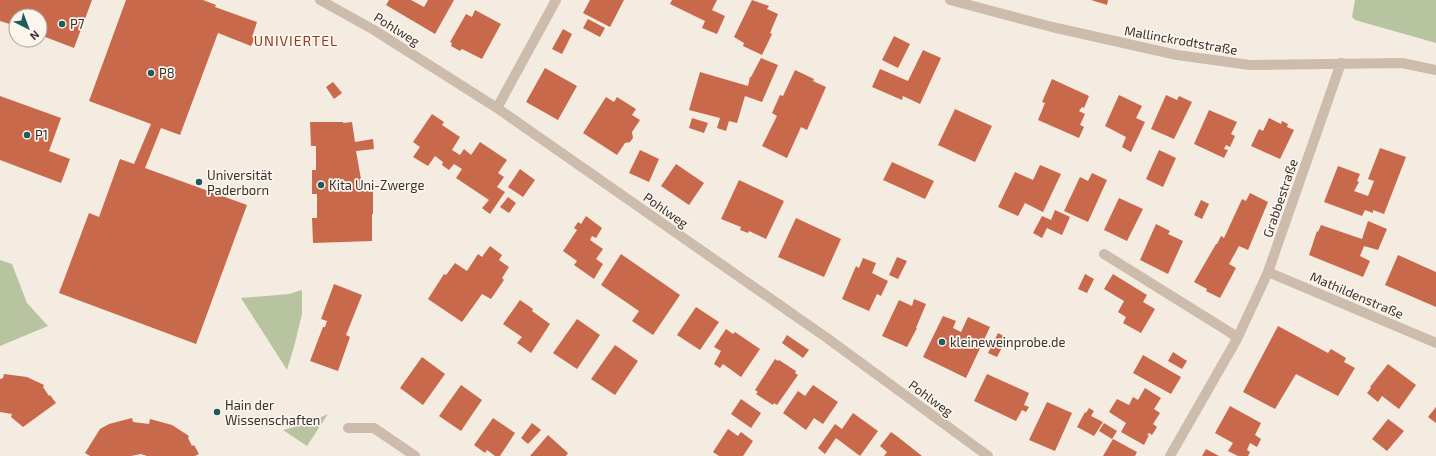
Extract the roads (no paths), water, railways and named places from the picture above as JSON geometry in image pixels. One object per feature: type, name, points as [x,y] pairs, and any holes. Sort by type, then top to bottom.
[{"type":"street","name":"Pohlweg","points":[[320,0],[374,30],[497,108],[827,338],[988,456]]},
{"type":"street","points":[[497,108],[556,0]]},
{"type":"street","name":"Mallinckrodtstraße","points":[[953,0],[1052,27],[1177,55],[1250,64],[1402,63],[1436,70]]},
{"type":"street","name":"Grabbestraße","points":[[1170,456],[1237,339],[1268,272],[1341,63]]},
{"type":"street","points":[[1104,254],[1231,333],[1237,339]]},
{"type":"street","name":"Mathildenstraße","points":[[1268,272],[1436,343]]},
{"type":"street","points":[[348,428],[374,428],[415,456]]},
{"type":"place","name":"P7","points":[[62,24]]},
{"type":"place","name":"P8","points":[[151,73]]},
{"type":"place","name":"P1","points":[[27,135]]},
{"type":"place","name":"Universität Paderborn","points":[[199,182]]},
{"type":"place","name":"Kita Uni-Zwerge","points":[[321,185]]},
{"type":"place","name":"kleineweinprobe.de","points":[[942,342]]},
{"type":"place","name":"Hain der Wissenschaften","points":[[217,412]]},
{"type":"district","name":"UNIVIERTEL","points":[[296,40]]}]
